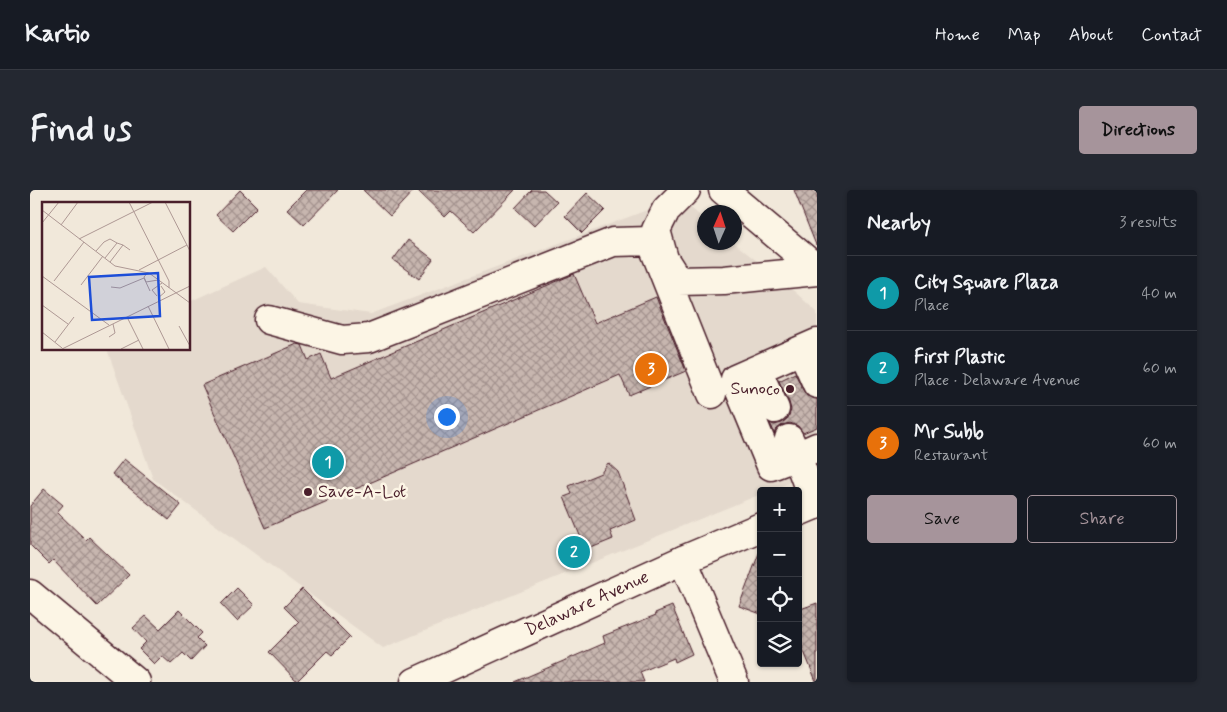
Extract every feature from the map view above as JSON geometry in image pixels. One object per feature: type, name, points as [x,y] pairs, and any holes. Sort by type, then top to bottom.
[{"type":"main road","points":[[686,190],[666,210],[656,230],[662,260],[678,281],[724,280],[817,270]]},
{"type":"main road","points":[[723,190],[817,270]]},
{"type":"main road","points":[[269,320],[342,340],[368,338],[613,242],[651,240],[662,260],[712,394]]},
{"type":"main road","points":[[810,507],[801,447],[771,466],[735,380],[810,346],[817,384]]},
{"type":"main road","points":[[757,370],[775,409]]},
{"type":"main road","name":"Delaware Avenue","points":[[432,679],[683,560],[757,529]]},
{"type":"main road","points":[[683,560],[734,682]]},
{"type":"main road","points":[[30,594],[136,682]]},
{"type":"shaded area","points":[[679,198],[697,213],[697,250],[742,249],[785,283],[817,312],[817,471],[779,487],[757,487],[757,496],[383,648],[153,479],[107,350],[190,350],[190,302],[266,267],[298,304],[371,314]]},
{"type":"building","points":[[240,190],[257,207],[233,231],[216,215]]},
{"type":"building","points":[[306,190],[338,190],[304,225],[287,209]]},
{"type":"building","points":[[363,190],[414,190],[390,216]]},
{"type":"building","points":[[417,190],[515,190],[474,232],[451,211],[445,217]]},
{"type":"building","points":[[532,190],[544,190],[557,202],[534,226],[515,208]]},
{"type":"building","points":[[794,190],[817,190],[817,245],[816,245]]},
{"type":"building","points":[[587,193],[605,210],[582,233],[565,216]]},
{"type":"building","points":[[408,240],[433,259],[419,279],[393,260]]},
{"type":"building","points":[[574,274],[595,323],[656,297],[686,371],[629,395],[620,375],[265,528],[202,385],[297,344],[302,345],[308,360],[321,354],[331,378]]},
{"type":"building","points":[[795,373],[807,396],[817,399],[817,427],[803,433],[798,426],[790,423],[782,425],[776,430],[775,434],[770,423],[774,425],[782,423],[788,418],[791,410],[779,381]]},
{"type":"building","points":[[124,459],[181,505],[169,520],[112,474]]},
{"type":"building","points":[[608,463],[618,472],[636,520],[610,531],[613,539],[586,550],[564,497],[572,494],[569,486],[601,473]]},
{"type":"building","points":[[44,489],[63,505],[57,512],[86,540],[89,537],[129,575],[97,606],[53,560],[49,564],[30,545],[30,506]]},
{"type":"building","points":[[757,558],[757,613],[739,606]]},
{"type":"building","points":[[237,588],[254,605],[237,621],[221,604]]},
{"type":"building","points":[[302,589],[350,637],[332,655],[327,651],[297,681],[269,652],[299,622],[284,607]]},
{"type":"building","points":[[817,603],[817,681],[802,647],[802,609]]},
{"type":"building","points":[[672,606],[692,654],[675,662],[674,658],[640,672],[644,682],[515,682],[605,643],[603,636],[656,615],[655,613]]},
{"type":"building","points":[[179,610],[202,633],[197,638],[205,646],[191,661],[183,653],[171,664],[162,656],[154,664],[139,649],[146,642],[133,628],[146,616],[160,629]]},
{"type":"place","name":"Mr Subb","points":[[651,369]]},
{"type":"place","name":"Sunoco","points":[[790,389]]},
{"type":"place","name":"City Square Plaza","points":[[328,462]]},
{"type":"place","name":"Save-A-Lot","points":[[308,492]]},
{"type":"place","name":"First Plastic","points":[[574,552]]}]
